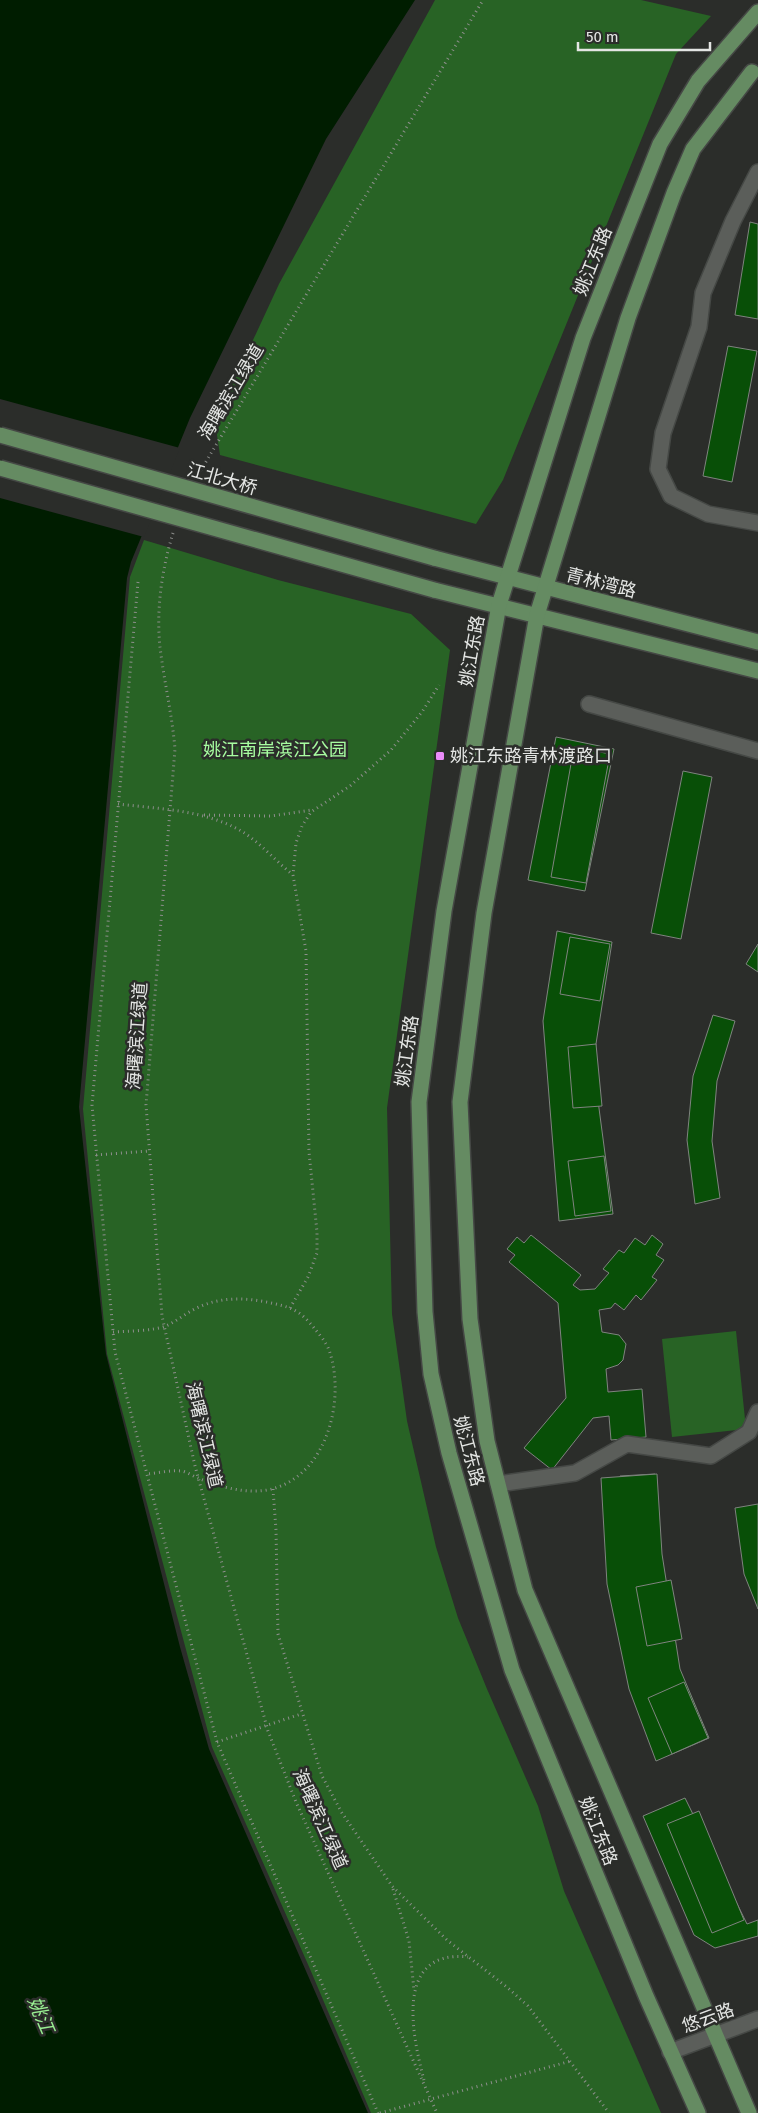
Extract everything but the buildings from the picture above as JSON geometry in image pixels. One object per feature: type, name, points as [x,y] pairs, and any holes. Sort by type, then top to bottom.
[{"type":"main road","name":"姚江东路","points":[[698,2113],[670,2052],[512,1670],[449,1453],[430,1374],[425,1312],[419,1102],[444,911],[499,605],[507,579],[583,338],[660,144],[698,81],[758,12]]},
{"type":"main road","name":"姚江东路","points":[[749,2113],[525,1590],[487,1441],[470,1319],[460,1102],[484,913],[537,615],[628,318],[674,193],[693,149],[752,72]]},
{"type":"main road","name":"江北大桥","points":[[0,435],[434,558]]},
{"type":"main road","points":[[0,468],[434,590],[758,671]]},
{"type":"main road","name":"青林湾路","points":[[434,558],[507,579],[758,642]]},
{"type":"street","points":[[758,172],[733,221],[702,293],[699,327],[663,433],[658,469],[671,496],[708,514],[758,523]]},
{"type":"street","points":[[589,704],[758,751]]},
{"type":"street","points":[[498,1484],[575,1473],[627,1444],[711,1456],[748,1432],[758,1412]]},
{"type":"street","name":"悠云路","points":[[670,2052],[758,2019]]},
{"type":"path","name":"海曙滨江绿道","points":[[196,478],[483,0]]},
{"type":"path","name":"海曙滨江绿道","points":[[174,528],[166,554],[158,607],[160,646],[173,716],[175,749],[146,1105],[165,1326],[199,1479],[267,1726],[296,1802],[437,2113]]},
{"type":"path","points":[[138,582],[92,1105],[115,1352],[217,1742],[379,2113],[431,2101],[571,2062]]},
{"type":"path","points":[[290,1308],[308,1277],[317,1254],[317,1232],[309,1152],[306,951],[293,875],[296,843],[302,826],[315,809],[350,786],[391,750],[422,712],[439,685]]},
{"type":"path","points":[[118,804],[169,810],[220,821],[245,834],[293,875]]},
{"type":"path","points":[[198,815],[271,816],[315,809]]},
{"type":"path","points":[[96,1155],[149,1151]]},
{"type":"path","points":[[113,1332],[165,1326],[189,1312],[219,1300],[252,1300],[290,1308],[305,1317],[328,1348],[336,1387],[334,1409],[327,1435],[307,1466],[290,1481],[273,1488],[250,1491],[199,1479],[182,1471],[147,1474]]},
{"type":"path","points":[[273,1488],[276,1530],[278,1634],[322,1776],[342,1813],[392,1886],[446,1940],[528,2006],[609,2113]]},
{"type":"path","points":[[217,1742],[302,1714]]},
{"type":"path","points":[[392,1886],[409,1940],[414,1993],[413,2020],[419,2063],[427,2090]]},
{"type":"path","points":[[414,1993],[425,1969],[434,1961],[445,1957],[469,1958]]},
{"type":"green space","points":[[435,0],[641,0],[711,16],[676,54],[503,480],[476,524],[220,455],[215,422],[279,284]]},
{"type":"green space","name":"姚江南岸滨江公园","points":[[144,540],[278,580],[411,614],[450,650],[387,1108],[392,1314],[407,1421],[436,1547],[458,1618],[538,1806],[564,1891],[661,2113],[371,2113],[212,1747],[107,1354],[83,1109],[130,577]]},
{"type":"green space","points":[[736,1331],[746,1429],[672,1437],[662,1339]]},
{"type":"water","name":"姚江","points":[[0,0],[415,0],[326,139],[190,418],[131,562],[127,578],[79,1107],[106,1354],[180,1647],[209,1749],[368,2113],[0,2113]]},
{"type":"pier","points":[[0,399],[180,448],[144,537],[0,498]]},
{"type":"place","name":"姚江东路青林渡路口","points":[[440,756]]}]
